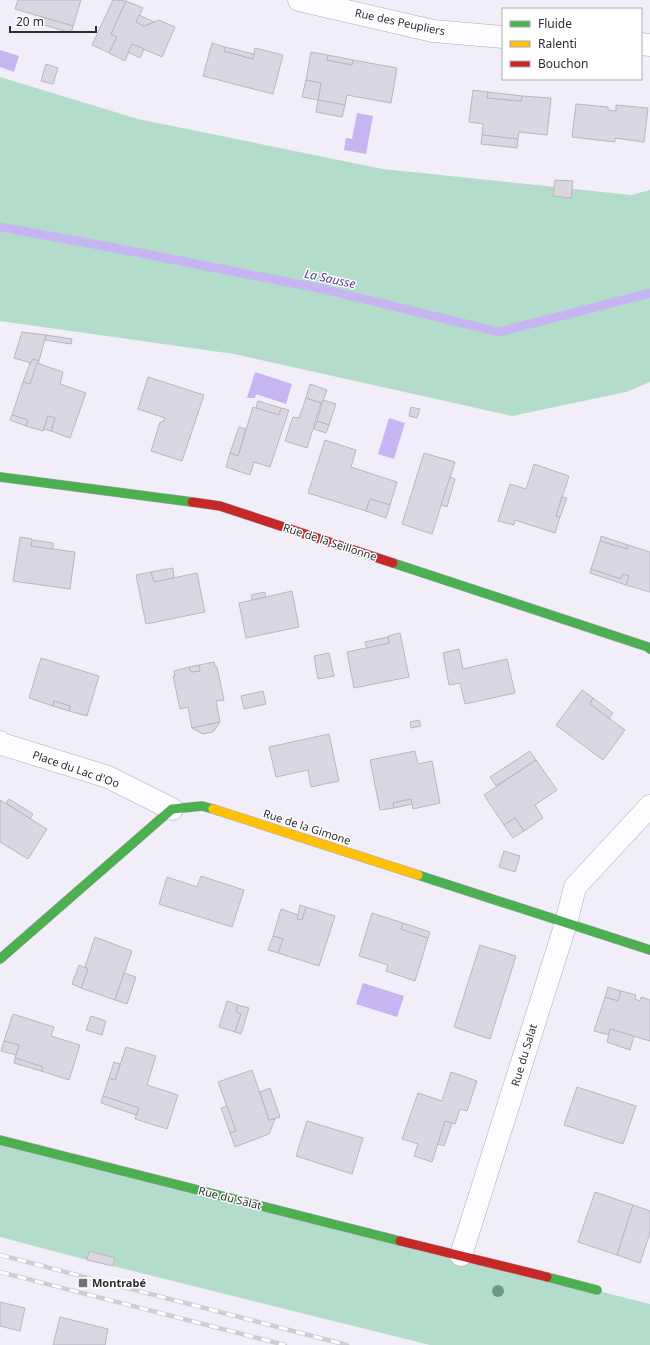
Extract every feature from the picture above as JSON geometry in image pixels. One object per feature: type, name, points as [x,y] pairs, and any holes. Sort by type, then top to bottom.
[{"type":"street","name":"Rue des Peupliers","points":[[299,0],[433,31],[502,37]]},
{"type":"street","name":"Rue de la Seillonne","points":[[0,477],[220,506],[640,644],[650,649]]},
{"type":"street","name":"Place du Lac d'Oo","points":[[0,742],[2,744],[108,777],[172,809]]},
{"type":"street","name":"Rue de la Gimone","points":[[172,809],[202,806],[650,950]]},
{"type":"street","points":[[566,923],[575,887],[650,806]]},
{"type":"street","points":[[0,959],[172,809]]},
{"type":"street","name":"Rue du Salat","points":[[461,1255],[566,923]]},
{"type":"street","name":"Rue du Salat","points":[[0,1140],[596,1290]]},
{"type":"green space","points":[[0,77],[138,119],[383,169],[631,195],[650,190],[650,382],[626,392],[512,416],[234,354],[0,321]]},
{"type":"green space","points":[[0,1140],[650,1304],[650,1345],[430,1345],[113,1266],[115,1258],[90,1251],[87,1260],[0,1237]]},
{"type":"shaded area","points":[[0,50],[19,56],[14,72],[0,67]]},
{"type":"shaded area","points":[[357,113],[373,116],[366,154],[344,150],[346,138],[352,139]]},
{"type":"shaded area","points":[[255,372],[292,384],[286,404],[256,394],[255,398],[247,398]]},
{"type":"shaded area","points":[[389,418],[405,423],[394,459],[378,454]]},
{"type":"shaded area","points":[[363,983],[404,996],[397,1017],[356,1004]]},
{"type":"building","points":[[18,0],[81,0],[73,26],[15,9]]},
{"type":"building","points":[[113,0],[126,1],[111,34],[117,37],[109,53],[92,45]]},
{"type":"building","points":[[126,1],[143,8],[136,22],[144,26],[159,20],[175,27],[162,57],[132,44],[125,61],[109,53],[117,37],[111,34]]},
{"type":"building","points":[[139,15],[154,22],[144,26],[136,22]]},
{"type":"building","points":[[42,17],[73,26],[71,33],[40,24]]},
{"type":"building","points":[[212,43],[225,47],[224,51],[253,59],[255,48],[283,55],[273,94],[203,76]]},
{"type":"building","points":[[132,44],[144,49],[140,58],[128,52]]},
{"type":"building","points":[[225,47],[254,54],[253,59],[224,51]]},
{"type":"building","points":[[311,52],[328,55],[327,60],[352,65],[353,60],[397,68],[391,103],[347,95],[345,105],[318,100],[321,83],[306,80]]},
{"type":"building","points":[[328,55],[353,60],[352,65],[327,60]]},
{"type":"building","points":[[46,64],[58,68],[53,84],[41,81]]},
{"type":"building","points":[[306,80],[321,83],[318,100],[302,97]]},
{"type":"building","points":[[473,90],[488,92],[487,98],[521,101],[522,96],[551,98],[547,135],[519,132],[518,139],[482,135],[483,124],[469,122]]},
{"type":"building","points":[[488,92],[522,96],[521,101],[487,98]]},
{"type":"building","points":[[318,100],[345,105],[342,117],[316,112]]},
{"type":"building","points":[[576,104],[608,107],[608,110],[616,111],[616,105],[648,108],[644,142],[615,138],[615,142],[572,137]]},
{"type":"building","points":[[482,135],[518,139],[517,148],[481,144]]},
{"type":"building","points":[[555,180],[573,181],[571,198],[553,196]]},
{"type":"building","points":[[22,332],[46,335],[39,361],[33,359],[31,363],[14,358]]},
{"type":"building","points":[[46,335],[72,339],[71,344],[45,340]]},
{"type":"building","points":[[33,359],[39,361],[30,384],[23,382]]},
{"type":"building","points":[[37,363],[63,372],[60,384],[86,393],[70,438],[51,431],[55,418],[48,416],[43,431],[26,426],[28,420],[12,415],[23,382],[30,384]]},
{"type":"building","points":[[148,377],[204,395],[182,461],[151,451],[160,422],[163,422],[165,418],[138,409]]},
{"type":"building","points":[[310,384],[327,390],[322,403],[306,398]]},
{"type":"building","points":[[306,398],[321,403],[307,448],[285,441],[293,417],[299,418]]},
{"type":"building","points":[[323,400],[336,404],[329,425],[317,421]]},
{"type":"building","points":[[258,401],[281,408],[279,415],[256,408]]},
{"type":"building","points":[[253,407],[279,415],[281,408],[289,410],[270,467],[254,462],[250,475],[226,467],[230,453],[238,456]]},
{"type":"building","points":[[411,407],[420,409],[417,418],[409,416]]},
{"type":"building","points":[[12,415],[28,420],[26,426],[10,420]]},
{"type":"building","points":[[48,416],[55,418],[51,431],[44,429]]},
{"type":"building","points":[[317,421],[329,425],[326,433],[314,429]]},
{"type":"building","points":[[239,427],[246,429],[238,456],[230,453]]},
{"type":"building","points":[[325,440],[356,450],[351,467],[397,482],[390,505],[370,499],[366,511],[308,493]]},
{"type":"building","points":[[424,453],[455,462],[432,534],[402,524]]},
{"type":"building","points":[[534,464],[569,476],[556,516],[560,517],[555,533],[515,520],[514,525],[498,521],[510,484],[526,489]]},
{"type":"building","points":[[450,477],[455,479],[447,507],[441,505]]},
{"type":"building","points":[[562,497],[567,498],[560,517],[556,516]]},
{"type":"building","points":[[370,499],[390,505],[386,518],[366,511]]},
{"type":"building","points":[[601,536],[628,545],[627,549],[600,541]]},
{"type":"building","points":[[20,537],[32,539],[31,546],[75,552],[70,589],[13,581]]},
{"type":"building","points":[[32,540],[53,543],[53,549],[31,546]]},
{"type":"building","points":[[600,541],[627,549],[628,545],[650,552],[650,592],[626,585],[629,576],[623,574],[621,579],[591,569]]},
{"type":"building","points":[[173,568],[174,578],[154,582],[151,572]]},
{"type":"building","points":[[591,569],[621,579],[623,574],[629,576],[626,585],[590,573]]},
{"type":"building","points":[[151,572],[154,582],[197,573],[205,612],[146,624],[136,575]]},
{"type":"building","points":[[292,591],[299,627],[246,638],[239,603]]},
{"type":"building","points":[[265,592],[266,597],[252,600],[251,595]]},
{"type":"building","points":[[400,633],[409,677],[354,688],[347,652],[389,643],[388,636]]},
{"type":"building","points":[[388,637],[389,643],[367,648],[365,642]]},
{"type":"building","points":[[459,649],[463,669],[507,659],[515,693],[465,704],[460,683],[449,685],[443,653]]},
{"type":"building","points":[[329,653],[334,676],[318,679],[314,656]]},
{"type":"building","points":[[41,658],[99,676],[87,716],[69,711],[70,706],[54,701],[53,706],[29,698]]},
{"type":"building","points":[[214,662],[215,667],[217,667],[224,700],[216,701],[220,722],[192,728],[188,707],[180,709],[173,676],[175,676],[174,671],[189,667],[191,672],[200,671],[199,665]]},
{"type":"building","points":[[199,665],[200,671],[191,672],[189,667]]},
{"type":"building","points":[[582,690],[593,698],[590,704],[625,730],[603,760],[556,725]]},
{"type":"building","points":[[263,691],[266,704],[244,709],[241,696]]},
{"type":"building","points":[[593,698],[613,713],[609,718],[590,704]]},
{"type":"building","points":[[54,701],[70,706],[69,711],[53,706]]},
{"type":"building","points":[[419,720],[421,726],[411,728],[410,722]]},
{"type":"building","points":[[220,722],[213,732],[203,734],[192,728]]},
{"type":"building","points":[[329,734],[339,781],[311,787],[308,770],[276,777],[269,747]]},
{"type":"building","points":[[415,751],[418,764],[432,761],[440,803],[413,809],[411,799],[393,803],[394,808],[380,810],[370,760]]},
{"type":"building","points":[[530,751],[536,760],[496,786],[490,777]]},
{"type":"building","points":[[536,760],[557,790],[535,805],[543,818],[524,831],[515,818],[504,825],[484,795]]},
{"type":"building","points":[[9,799],[33,814],[30,819],[6,803]]},
{"type":"building","points":[[411,799],[412,804],[394,808],[393,803]]},
{"type":"building","points":[[0,800],[47,829],[28,859],[0,842]]},
{"type":"building","points":[[515,818],[524,831],[513,838],[504,825]]},
{"type":"building","points":[[504,851],[520,856],[515,872],[499,867]]},
{"type":"building","points":[[201,876],[244,890],[232,927],[159,904],[167,877],[197,887]]},
{"type":"building","points":[[300,905],[306,907],[302,920],[297,919]]},
{"type":"building","points":[[306,907],[335,916],[319,966],[278,953],[283,939],[273,936],[281,909],[298,915],[297,919],[302,920]]},
{"type":"building","points":[[372,913],[403,923],[401,929],[428,938],[415,981],[386,971],[388,965],[359,956]]},
{"type":"building","points":[[403,923],[430,932],[428,938],[401,929]]},
{"type":"building","points":[[273,936],[283,939],[278,953],[268,950]]},
{"type":"building","points":[[95,937],[132,951],[115,1000],[81,988],[88,969],[85,967]]},
{"type":"building","points":[[480,945],[516,956],[490,1039],[454,1027]]},
{"type":"building","points":[[79,965],[88,969],[81,988],[72,984]]},
{"type":"building","points":[[124,973],[136,977],[127,1004],[115,1000]]},
{"type":"building","points":[[608,987],[621,991],[618,1001],[605,997]]},
{"type":"building","points":[[621,991],[636,995],[635,999],[640,1001],[641,997],[650,1000],[650,1041],[610,1029],[609,1035],[594,1031],[605,997],[618,1001]]},
{"type":"building","points":[[227,1001],[238,1005],[236,1012],[241,1014],[235,1032],[219,1027]]},
{"type":"building","points":[[238,1005],[249,1008],[241,1034],[235,1032],[241,1014],[236,1012]]},
{"type":"building","points":[[13,1014],[54,1027],[51,1036],[80,1045],[69,1080],[41,1071],[43,1067],[15,1058],[19,1045],[4,1041]]},
{"type":"building","points":[[91,1016],[106,1021],[102,1035],[86,1030]]},
{"type":"building","points":[[610,1029],[634,1036],[630,1050],[607,1042]]},
{"type":"building","points":[[4,1041],[19,1045],[16,1055],[1,1051]]},
{"type":"building","points":[[126,1047],[156,1056],[147,1085],[178,1095],[167,1129],[135,1119],[139,1108],[103,1096],[109,1078],[115,1080]]},
{"type":"building","points":[[15,1058],[43,1067],[41,1071],[14,1063]]},
{"type":"building","points":[[114,1062],[120,1064],[115,1080],[109,1078]]},
{"type":"building","points":[[252,1070],[269,1120],[275,1119],[269,1134],[235,1147],[230,1133],[236,1131],[218,1082]]},
{"type":"building","points":[[451,1072],[477,1081],[467,1111],[460,1109],[455,1124],[445,1121],[432,1162],[414,1156],[418,1144],[402,1139],[418,1093],[442,1101]]},
{"type":"building","points":[[577,1087],[636,1106],[623,1144],[564,1125]]},
{"type":"building","points":[[270,1088],[280,1117],[269,1120],[260,1092]]},
{"type":"building","points":[[103,1096],[139,1108],[136,1115],[101,1103]]},
{"type":"building","points":[[227,1106],[236,1131],[230,1133],[221,1108]]},
{"type":"building","points":[[307,1121],[363,1138],[352,1174],[296,1156]]},
{"type":"building","points":[[445,1121],[452,1123],[444,1146],[438,1144]]},
{"type":"building","points":[[595,1192],[633,1205],[617,1255],[578,1242]]},
{"type":"building","points":[[633,1205],[650,1211],[650,1233],[640,1263],[617,1255]]},
{"type":"building","points":[[89,1251],[115,1258],[113,1266],[87,1260]]},
{"type":"building","points":[[0,1302],[25,1308],[20,1331],[0,1326]]},
{"type":"building","points":[[60,1317],[108,1329],[105,1345],[53,1345]]},
{"type":"waterway","name":"La Sausse","points":[[0,227],[323,289],[499,332],[650,293]]},
{"type":"railway","points":[[0,1255],[347,1345]]},
{"type":"railway","points":[[0,1272],[285,1345]]},
{"type":"traffic: fast","points":[[0,477],[192,502]]},
{"type":"traffic: fast","points":[[393,563],[648,647],[650,649]]},
{"type":"traffic: fast","points":[[0,959],[172,809],[202,806],[213,809]]},
{"type":"traffic: fast","points":[[418,875],[650,950]]},
{"type":"traffic: fast","points":[[0,1140],[400,1241]]},
{"type":"traffic: fast","points":[[547,1277],[597,1290]]},
{"type":"traffic: slow","points":[[213,809],[418,875]]},
{"type":"traffic: jam","points":[[192,502],[220,506],[393,563]]},
{"type":"traffic: jam","points":[[400,1241],[547,1277]]},
{"type":"place","name":"Montrabé","points":[[83,1283]]}]
